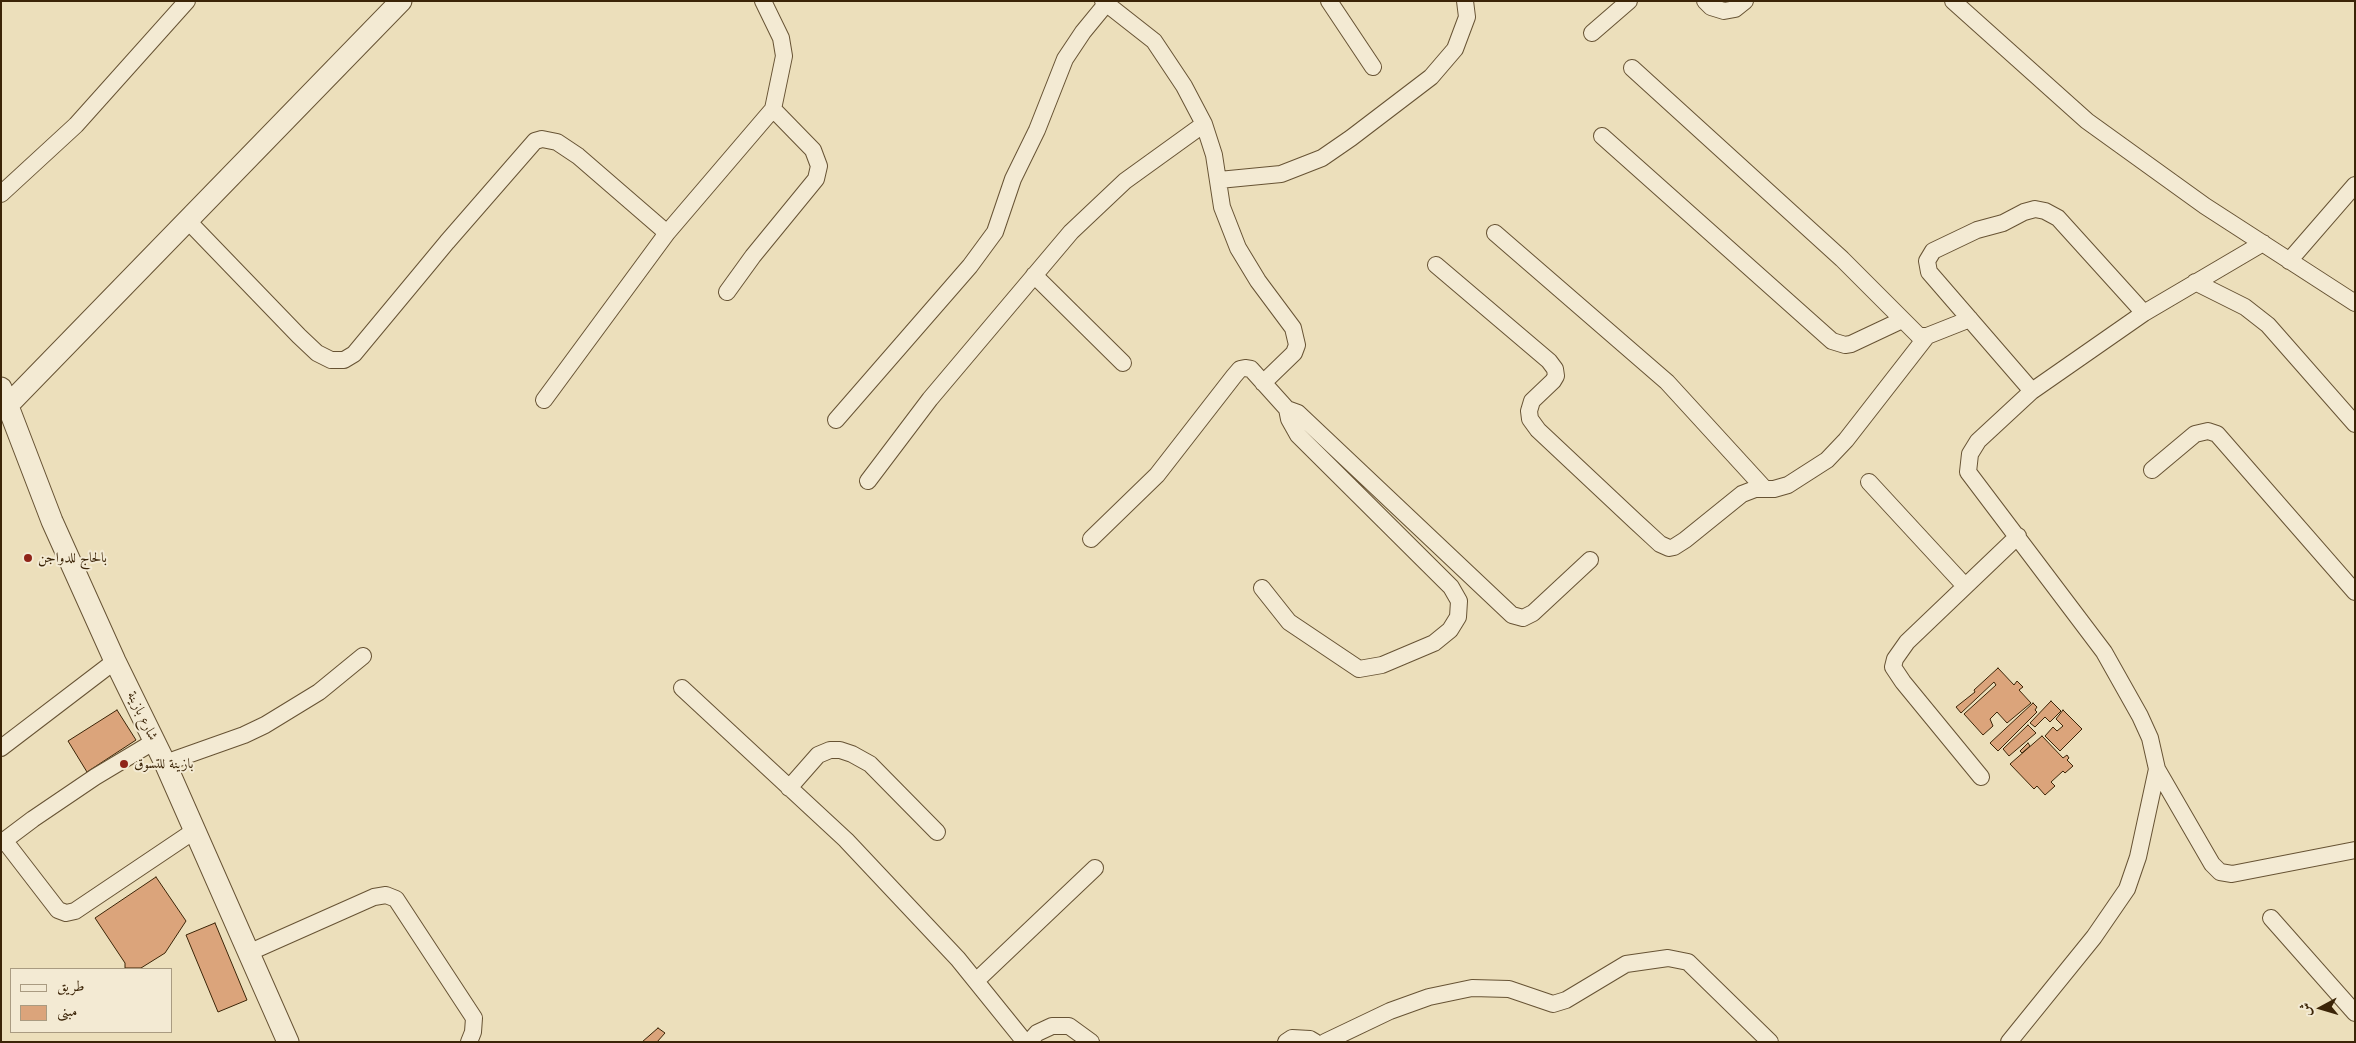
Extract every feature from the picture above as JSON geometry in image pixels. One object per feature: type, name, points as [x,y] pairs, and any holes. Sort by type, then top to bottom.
[{"type":"street","points":[[1,194],[76,124],[187,1]]},
{"type":"street","points":[[5,397],[188,222],[401,1]]},
{"type":"street","points":[[544,400],[667,233],[773,109],[784,56],[781,38],[763,1]]},
{"type":"street","points":[[1329,1],[1373,67]]},
{"type":"street","points":[[1219,180],[1281,174],[1322,158],[1351,138],[1431,77],[1455,49],[1467,16],[1465,1]]},
{"type":"street","points":[[1592,33],[1629,1]]},
{"type":"street","points":[[1705,1],[1711,7],[1724,11],[1735,10],[1745,1]]},
{"type":"street","points":[[836,420],[970,266],[995,232],[1013,179],[1038,130],[1065,59],[1105,3],[1154,41],[1184,86],[1204,124],[1214,155],[1222,207],[1238,248],[1258,281],[1293,328],[1297,344],[1294,353],[1263,383]]},
{"type":"street","points":[[1965,5],[2087,121],[2205,206],[2355,304]]},
{"type":"street","points":[[1632,68],[1842,259],[1920,336],[1928,336],[1970,320]]},
{"type":"street","points":[[727,292],[753,256],[816,179],[819,166],[813,150],[773,109]]},
{"type":"street","points":[[868,481],[930,399],[1071,232],[1125,181],[1204,124]]},
{"type":"street","points":[[1602,136],[1832,341],[1845,346],[1902,320]]},
{"type":"street","points":[[188,222],[299,336],[317,353],[331,360],[344,360],[354,354],[447,242],[535,141],[542,139],[557,142],[578,156],[667,233]]},
{"type":"street","points":[[2289,261],[2355,184]]},
{"type":"street","points":[[2032,390],[1929,272],[1928,256],[1933,251],[1977,230],[2003,223],[2024,212],[2035,209],[2045,211],[2058,218],[2144,312]]},
{"type":"street","points":[[1495,233],[1667,382],[1764,488]]},
{"type":"street","points":[[2263,244],[2144,312],[2032,390],[1978,441],[1970,454],[1968,472],[2018,536],[2109,660],[2150,738],[2157,769],[2212,864],[2220,872],[2232,874],[2355,850]]},
{"type":"street","points":[[1436,265],[1549,361],[1555,369],[1556,376],[1532,402],[1528,411],[1530,419],[1538,430],[1664,547],[1674,548],[1742,494],[1764,488],[1774,489],[1788,485],[1827,460],[1846,440],[1928,336]]},
{"type":"street","points":[[1034,276],[1123,363]]},
{"type":"street","points":[[2195,282],[2245,307],[2268,325],[2355,424]]},
{"type":"street","points":[[1091,539],[1156,474],[1240,369],[1251,369],[1287,409],[1298,413],[1512,616],[1523,618],[1533,613],[1590,560]]},
{"type":"street","name":"شارع بازينة","points":[[5,397],[52,521],[115,661],[165,763],[288,1042]]},
{"type":"street","points":[[1262,588],[1290,622],[1360,669],[1382,665],[1434,643],[1450,630],[1458,617],[1458,601],[1451,587],[1298,435],[1289,419],[1287,409]]},
{"type":"street","points":[[2152,470],[2195,434],[2208,431],[2217,434],[2355,592]]},
{"type":"street","points":[[1870,482],[1965,586]]},
{"type":"street","points":[[1982,777],[1903,682],[1893,667],[1895,659],[1907,642],[2018,536]]},
{"type":"street","points":[[165,763],[244,735],[265,725],[319,692],[363,656]]},
{"type":"street","points":[[1,748],[115,661]]},
{"type":"street","points":[[682,688],[846,840],[958,959],[1025,1042]]},
{"type":"street","points":[[155,741],[95,777],[3,842],[58,910],[66,913],[75,911],[194,831]]},
{"type":"street","points":[[789,788],[818,755],[830,750],[840,750],[870,764],[937,832]]},
{"type":"street","points":[[2009,1042],[2094,937],[2127,889],[2138,857],[2157,769]]},
{"type":"street","points":[[976,981],[1095,868]]},
{"type":"street","points":[[248,953],[374,897],[386,895],[396,899],[474,1018],[473,1032],[469,1042]]},
{"type":"street","points":[[2271,918],[2355,1013]]},
{"type":"street","points":[[1325,1042],[1390,1012],[1429,997],[1472,988],[1509,989],[1553,1004],[1566,1000],[1626,964],[1668,958],[1688,962],[1770,1042]]},
{"type":"street","points":[[1029,1042],[1037,1033],[1052,1026],[1069,1026],[1091,1042]]},
{"type":"street","points":[[1286,1042],[1292,1038],[1310,1039],[1315,1042]]},
{"type":"building","points":[[1998,668],[2014,685],[2017,681],[2023,687],[2019,690],[2031,703],[2007,723],[1997,712],[1990,719],[1993,726],[1983,735],[1964,714],[1996,685],[1994,682],[1961,713],[1956,707],[1975,692],[1974,690]]},
{"type":"building","points":[[2051,701],[2061,711],[2050,722],[2045,717],[2035,727],[2030,723]]},
{"type":"building","points":[[2033,703],[2037,707],[2035,710],[2037,712],[1998,751],[1990,743]]},
{"type":"building","points":[[117,710],[136,740],[87,772],[68,741]]},
{"type":"building","points":[[2063,710],[2082,729],[2060,751],[2045,736],[2053,727],[2057,731],[2063,726],[2056,719]]},
{"type":"building","points":[[2028,725],[2036,733],[2009,756],[2003,749]]},
{"type":"building","points":[[2042,736],[2063,758],[2067,755],[2069,758],[2067,760],[2073,766],[2065,773],[2063,771],[2051,782],[2055,786],[2045,795],[2037,786],[2034,789],[2010,764]]},
{"type":"building","points":[[2028,743],[2030,746],[2022,753],[2020,751]]},
{"type":"building","points":[[156,877],[186,921],[165,953],[141,968],[125,968],[125,963],[95,918]]},
{"type":"building","points":[[215,923],[247,1000],[218,1012],[186,935]]},
{"type":"building","points":[[658,1028],[665,1033],[657,1042],[642,1042]]},
{"type":"place","name":"بالحاج للدواجن","points":[[28,558]]},
{"type":"place","name":"بازينة للتسوق","points":[[124,764]]}]
